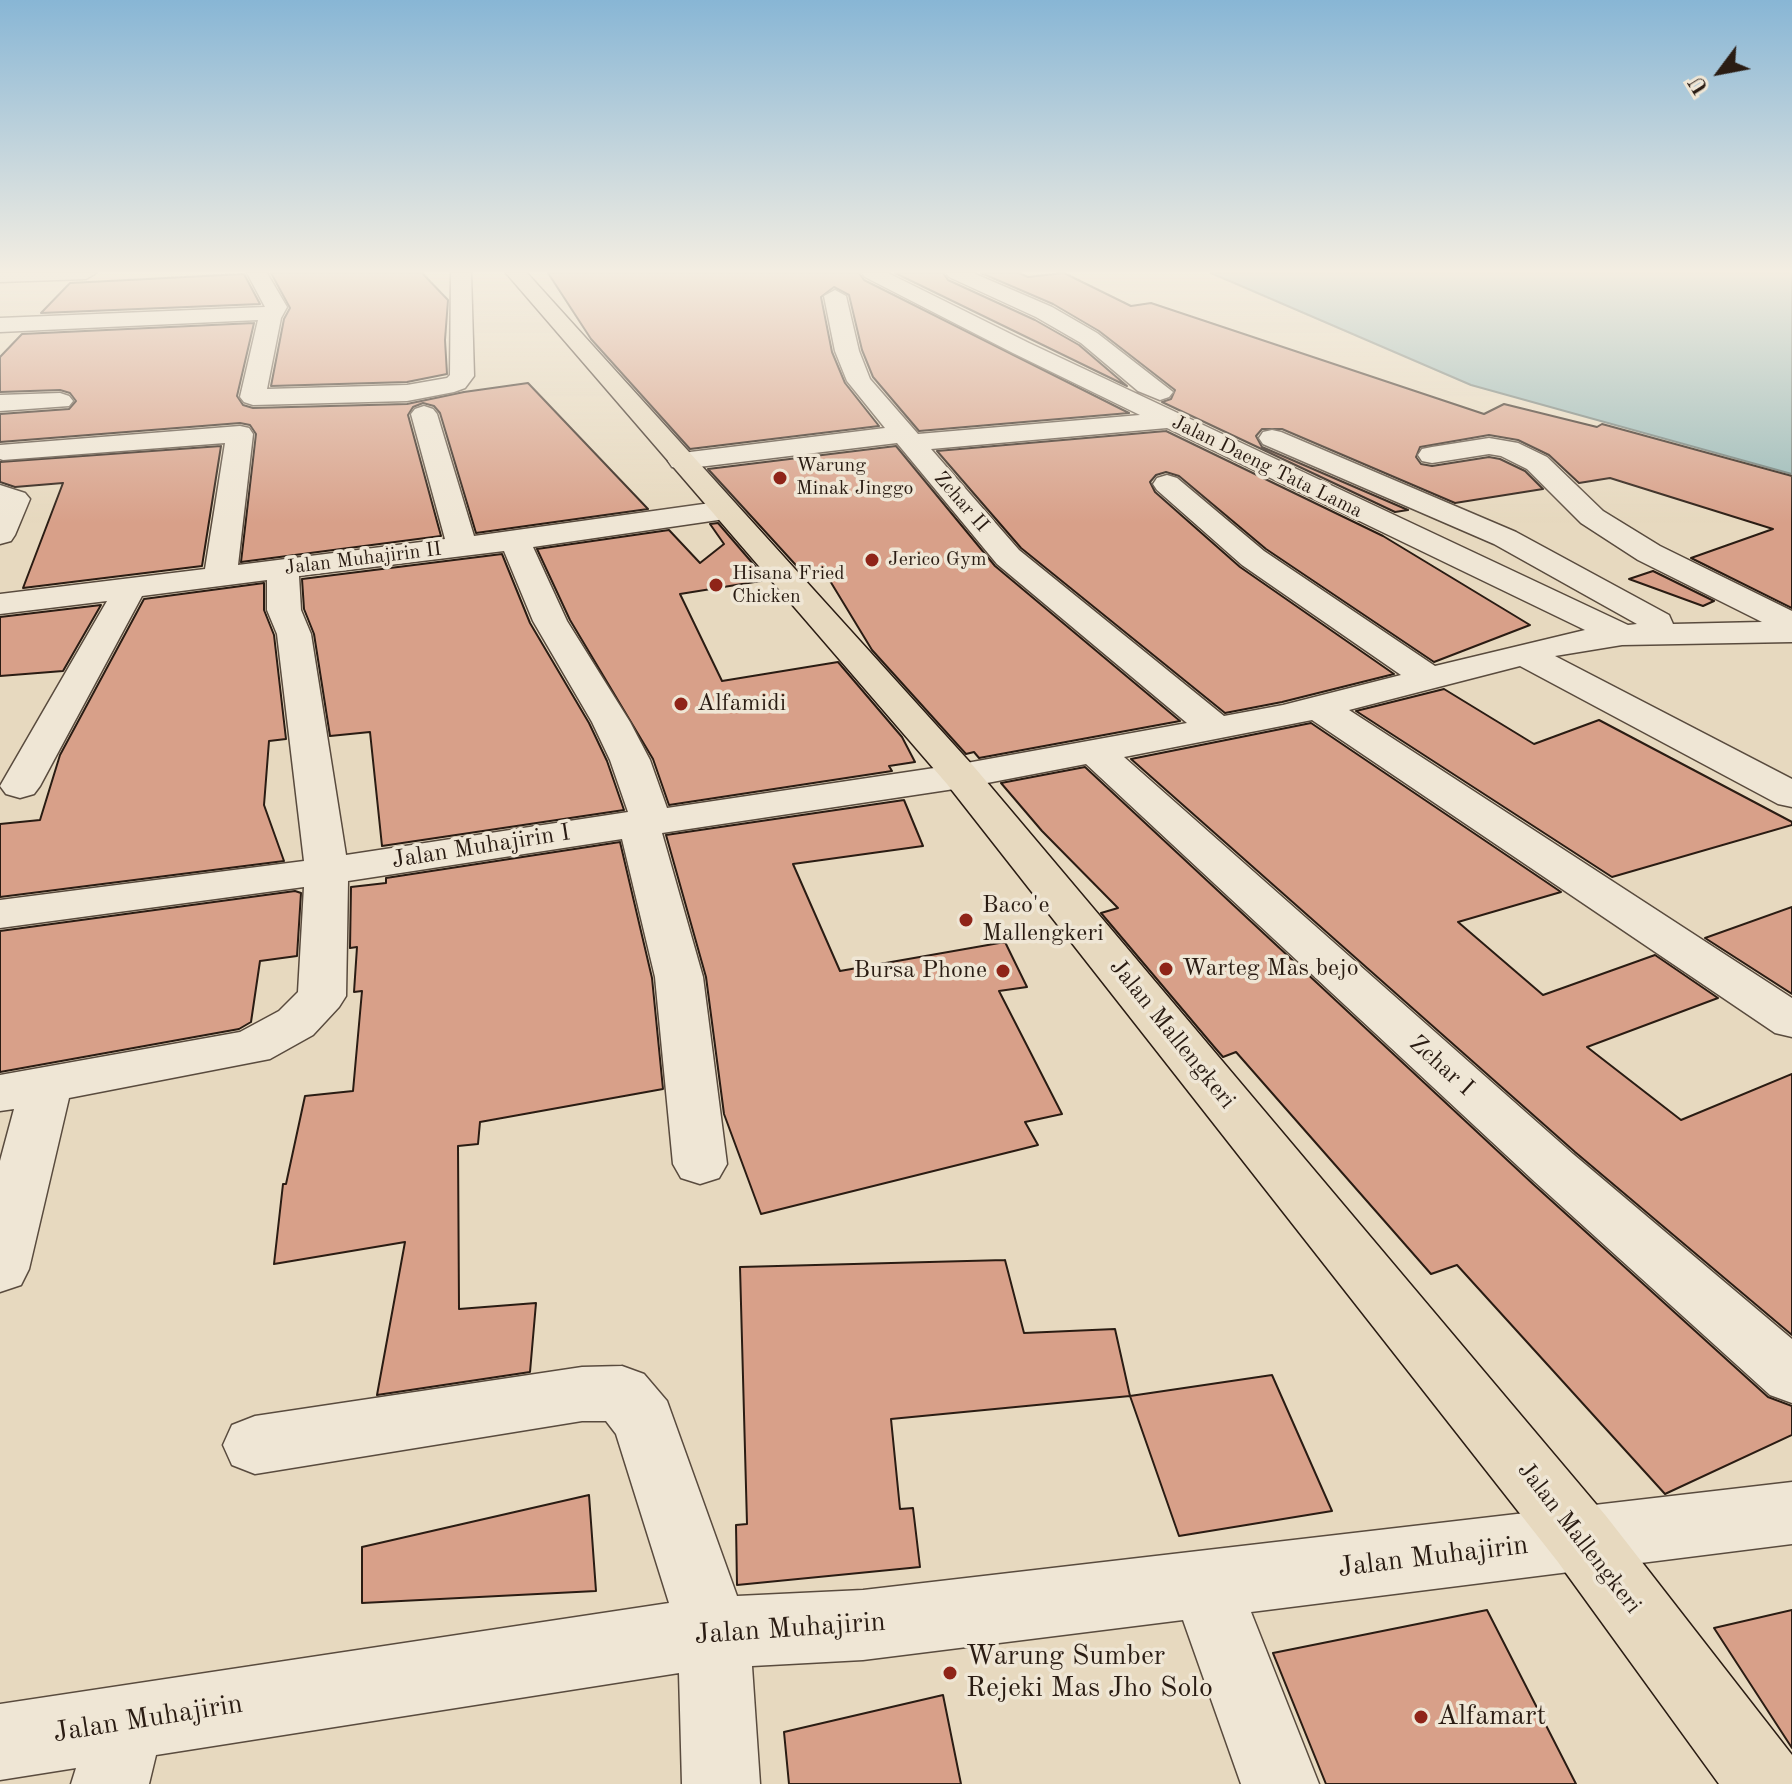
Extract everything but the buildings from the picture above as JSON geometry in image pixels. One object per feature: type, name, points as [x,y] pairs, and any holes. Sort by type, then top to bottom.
[{"type":"main road","name":"Jalan Mallengkeri","points":[[590,356],[961,776],[1582,1539],[1766,1784]]},
{"type":"street","points":[[262,356],[253,397],[407,393],[445,387],[456,383],[462,376],[462,356]]},
{"type":"street","name":"Zchar II","points":[[849,356],[859,381],[1008,557],[1217,729]]},
{"type":"street","name":"Jalan Daeng Tata Lama","points":[[1041,356],[1622,635]]},
{"type":"street","points":[[1111,356],[1147,386],[1505,538],[1680,635]]},
{"type":"street","points":[[0,403],[60,401]]},
{"type":"street","points":[[424,414],[462,547]]},
{"type":"street","points":[[682,461],[906,438],[1170,420]]},
{"type":"street","points":[[3,452],[240,434],[220,577]]},
{"type":"street","points":[[1432,455],[1489,446],[1518,454],[1537,463],[1592,517],[1649,553],[1792,624]]},
{"type":"street","points":[[1167,484],[1253,558],[1429,678]]},
{"type":"street","points":[[0,494],[11,496],[15,504],[0,535]]},
{"type":"street","name":"Jalan Muhajirin II","points":[[0,604],[462,547],[725,510]]},
{"type":"street","points":[[515,540],[550,621],[611,722],[630,760],[679,977],[700,1164]]},
{"type":"street","points":[[0,1269],[23,1089],[252,1047],[296,1023],[322,996],[327,871],[294,634],[284,610],[283,569]]},
{"type":"street","points":[[20,786],[129,590]]},
{"type":"street","points":[[1622,635],[1792,632]]},
{"type":"street","name":"Jalan Muhajirin I","points":[[0,914],[327,871],[961,776],[1217,729],[1318,707],[1524,654],[1622,635]]},
{"type":"street","points":[[1524,654],[1792,795]]},
{"type":"street","points":[[1318,707],[1792,1021]]},
{"type":"street","name":"Zchar I","points":[[1094,751],[1554,1168],[1792,1376]]},
{"type":"street","points":[[255,1445],[582,1394],[622,1393],[644,1421],[714,1632],[721,1784]]},
{"type":"street","name":"Jalan Muhajirin","points":[[0,1742],[118,1753],[714,1632],[863,1625],[1792,1513]]},
{"type":"street","points":[[1205,1584],[1280,1784]]},
{"type":"water","points":[[1404,356],[1792,356],[1792,474],[1471,385]]},
{"type":"place","name":"Warung Minak Jinggo","points":[[780,478]]},
{"type":"place","name":"Jerico Gym","points":[[872,560]]},
{"type":"place","name":"Hisana Fried Chicken","points":[[716,585]]},
{"type":"place","name":"Alfamidi","points":[[681,704]]},
{"type":"place","name":"Baco'e Mallengkeri","points":[[966,920]]},
{"type":"place","name":"Warteg Mas bejo","points":[[1166,969]]},
{"type":"place","name":"Bursa Phone","points":[[1003,971]]},
{"type":"place","name":"Warung Sumber Rejeki Mas Jho Solo","points":[[950,1673]]},
{"type":"place","name":"Alfamart","points":[[1421,1717]]}]
